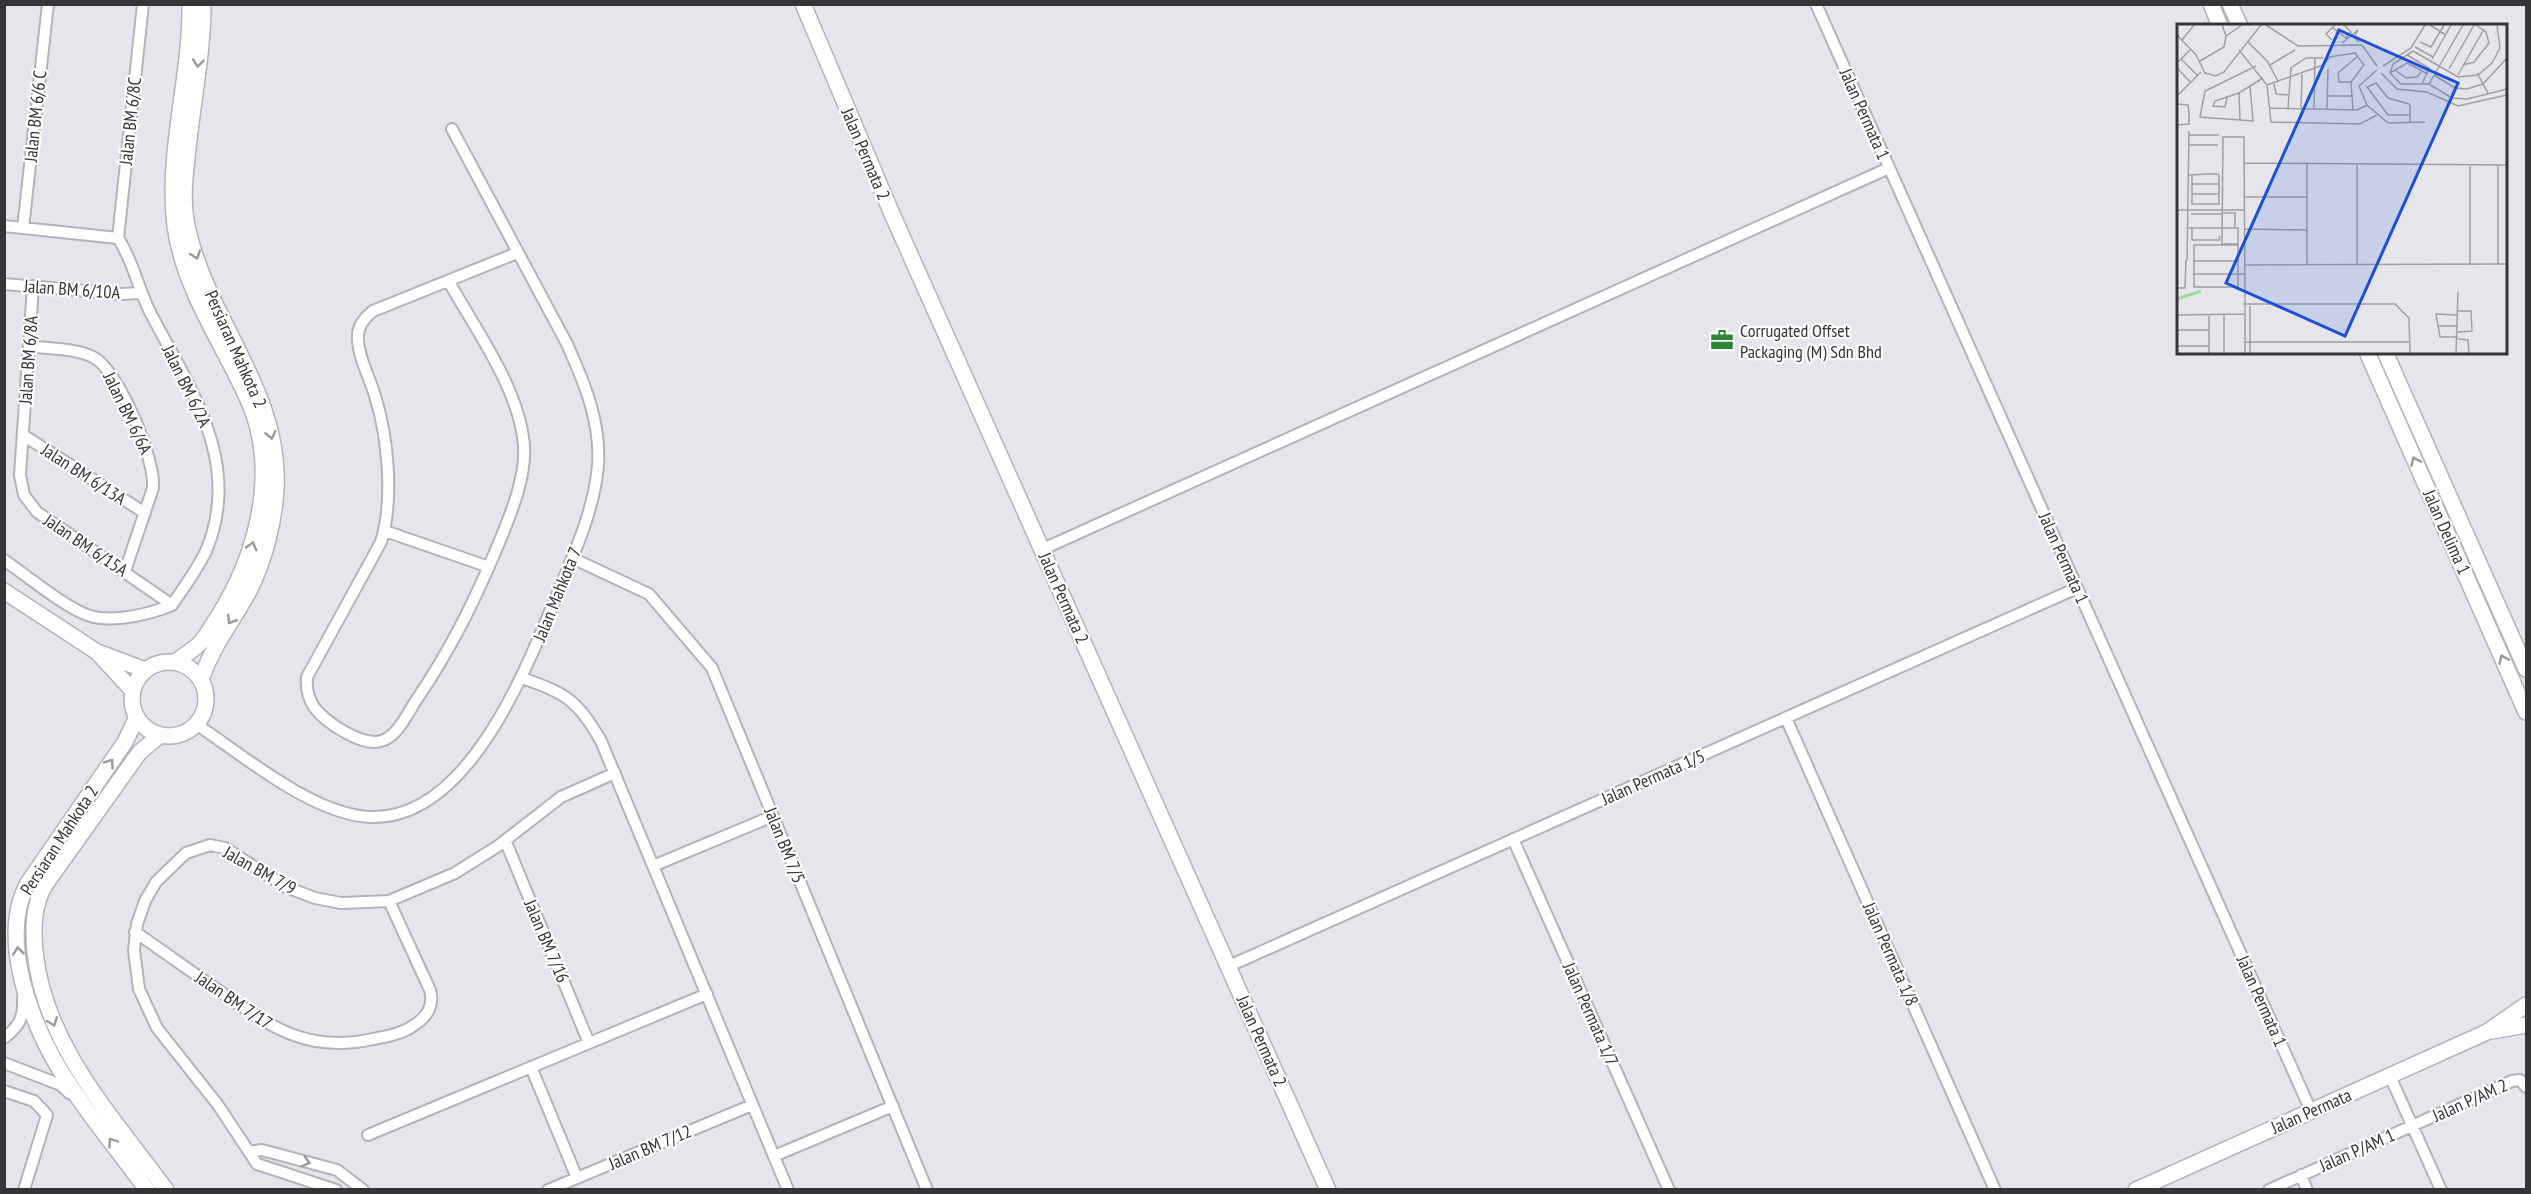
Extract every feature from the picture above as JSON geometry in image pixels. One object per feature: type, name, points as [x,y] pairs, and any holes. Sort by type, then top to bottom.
[{"type":"street","name":"Jalan BM 6/6 C","points":[[23,228],[48,4]]},
{"type":"street","name":"Jalan BM 6/8C","points":[[118,238],[143,4]]},
{"type":"street","name":"Persiaran Mahkota 2","points":[[190,4],[196,23],[185,172],[186,224],[201,272],[263,404],[271,433],[276,488],[267,544],[257,573],[247,594],[211,652],[201,680]]},
{"type":"street","name":"Persiaran Mahkota 2","points":[[175,662],[202,641],[243,573],[260,514],[262,488],[259,441],[252,410],[191,284],[180,254],[175,224],[175,158],[196,23],[203,4]]},
{"type":"street","name":"Jalan Permata 2","points":[[803,4],[892,214],[1328,1190]]},
{"type":"street","name":"Jalan Permata 1","points":[[1816,4],[2311,1111]]},
{"type":"street","points":[[2211,4],[2219,24]]},
{"type":"street","points":[[2230,4],[2239,24]]},
{"type":"street","name":"Jalan Mahkota 7","points":[[196,724],[310,799],[335,811],[370,817],[388,815],[410,809],[434,796],[448,782],[490,735],[522,678],[573,558],[593,501],[598,437],[581,376],[554,319],[452,129]]},
{"type":"street","points":[[1043,549],[1889,168]]},
{"type":"street","points":[[4,226],[118,238]]},
{"type":"street","name":"Jalan BM 6/2A","points":[[118,238],[130,258],[140,292],[202,410],[212,436],[217,467],[217,502],[207,549],[197,569],[172,605]]},
{"type":"street","points":[[449,282],[504,379],[524,446],[523,465],[510,514],[475,602],[439,667],[396,731],[377,742],[362,742],[320,714],[308,696],[306,677],[381,542],[384,531],[387,459],[376,398],[358,341],[359,327],[373,311],[517,253]]},
{"type":"street","name":"Jalan BM 6/10A","points":[[4,284],[121,294],[140,292]]},
{"type":"street","name":"Jalan BM 6/8A","points":[[23,435],[33,286]]},
{"type":"street","name":"Jalan BM 6/6A","points":[[29,346],[86,354],[100,361],[110,372],[148,449],[153,483],[125,571]]},
{"type":"street","name":"Jalan Delima 1","points":[[2368,354],[2526,712]]},
{"type":"street","name":"Jalan Delima 1","points":[[2386,354],[2526,669]]},
{"type":"street","name":"Jalan BM 6/15A","points":[[23,435],[20,480],[29,504],[40,515],[172,605]]},
{"type":"street","name":"Jalan BM 6/13A","points":[[23,435],[145,513]]},
{"type":"street","points":[[384,531],[489,567]]},
{"type":"street","name":"Jalan BM 7/5","points":[[573,558],[650,594],[712,668],[927,1190]]},
{"type":"street","points":[[4,560],[78,610],[93,617],[109,618],[153,612],[172,605]]},
{"type":"street","name":"Jalan Permata 1/5","points":[[1229,966],[2077,588]]},
{"type":"street","points":[[4,591],[97,652],[145,670]]},
{"type":"street","points":[[97,652],[133,691]]},
{"type":"street","points":[[175,662],[194,672],[201,680],[206,703],[196,724],[180,734],[160,735],[143,725],[133,709],[133,691],[137,680],[145,670],[154,665],[175,662]]},
{"type":"street","points":[[522,678],[560,691],[577,705],[601,741],[788,1190]]},
{"type":"street","name":"Persiaran Mahkota 2","points":[[137,717],[125,742],[22,893],[17,905],[16,926],[22,979],[34,1015],[54,1059],[147,1190]]},
{"type":"street","name":"Jalan Permata 1/8","points":[[1786,718],[1995,1190]]},
{"type":"street","name":"Persiaran Mahkota 2","points":[[160,735],[139,753],[45,885],[40,893],[34,921],[37,967],[45,1001],[58,1036],[76,1068],[166,1190]]},
{"type":"street","name":"Jalan BM 7/9","points":[[336,1190],[257,1164],[218,1106],[157,1028],[147,1010],[135,972],[135,932],[145,901],[156,882],[186,853],[210,845],[225,848],[286,887],[315,898],[341,903],[389,901],[455,873],[505,840],[561,797],[615,773]]},
{"type":"street","points":[[653,866],[773,816]]},
{"type":"street","name":"Jalan Permata 1/7","points":[[1513,839],[1669,1190]]},
{"type":"street","name":"Jalan BM 7/16","points":[[505,840],[589,1043]]},
{"type":"street","name":"Jalan BM 7/17","points":[[135,932],[272,1028],[313,1042],[341,1045],[399,1034],[415,1025],[430,1010],[433,999],[430,990],[389,901]]},
{"type":"street","points":[[4,1038],[20,1023],[24,1012],[22,979]]},
{"type":"street","points":[[368,1135],[706,994]]},
{"type":"street","name":"Jalan Permata","points":[[2136,1190],[2487,1032],[2526,1005]]},
{"type":"street","name":"Jalan Permata","points":[[2487,1032],[2526,1025]]},
{"type":"street","points":[[4,1063],[61,1085],[95,1118]]},
{"type":"street","points":[[531,1067],[577,1178]]},
{"type":"street","points":[[2391,1076],[2440,1190]]},
{"type":"street","name":"Jalan P/AM 2","points":[[2412,1125],[2512,1080],[2520,1080],[2526,1086]]},
{"type":"street","points":[[4,1091],[34,1101],[47,1115],[24,1190]]},
{"type":"street","name":"Jalan BM 7/12","points":[[548,1190],[753,1105]]},
{"type":"street","points":[[774,1156],[892,1106]]},
{"type":"street","name":"Jalan P/AM 1","points":[[2269,1190],[2412,1125]]},
{"type":"street","points":[[249,1152],[262,1150],[337,1170],[363,1190]]},
{"type":"street","points":[[2301,1175],[2307,1190]]},
{"type":"place","name":"Corrugated Offset Packaging (M) Sdn Bhd","points":[[1722,340]]}]
